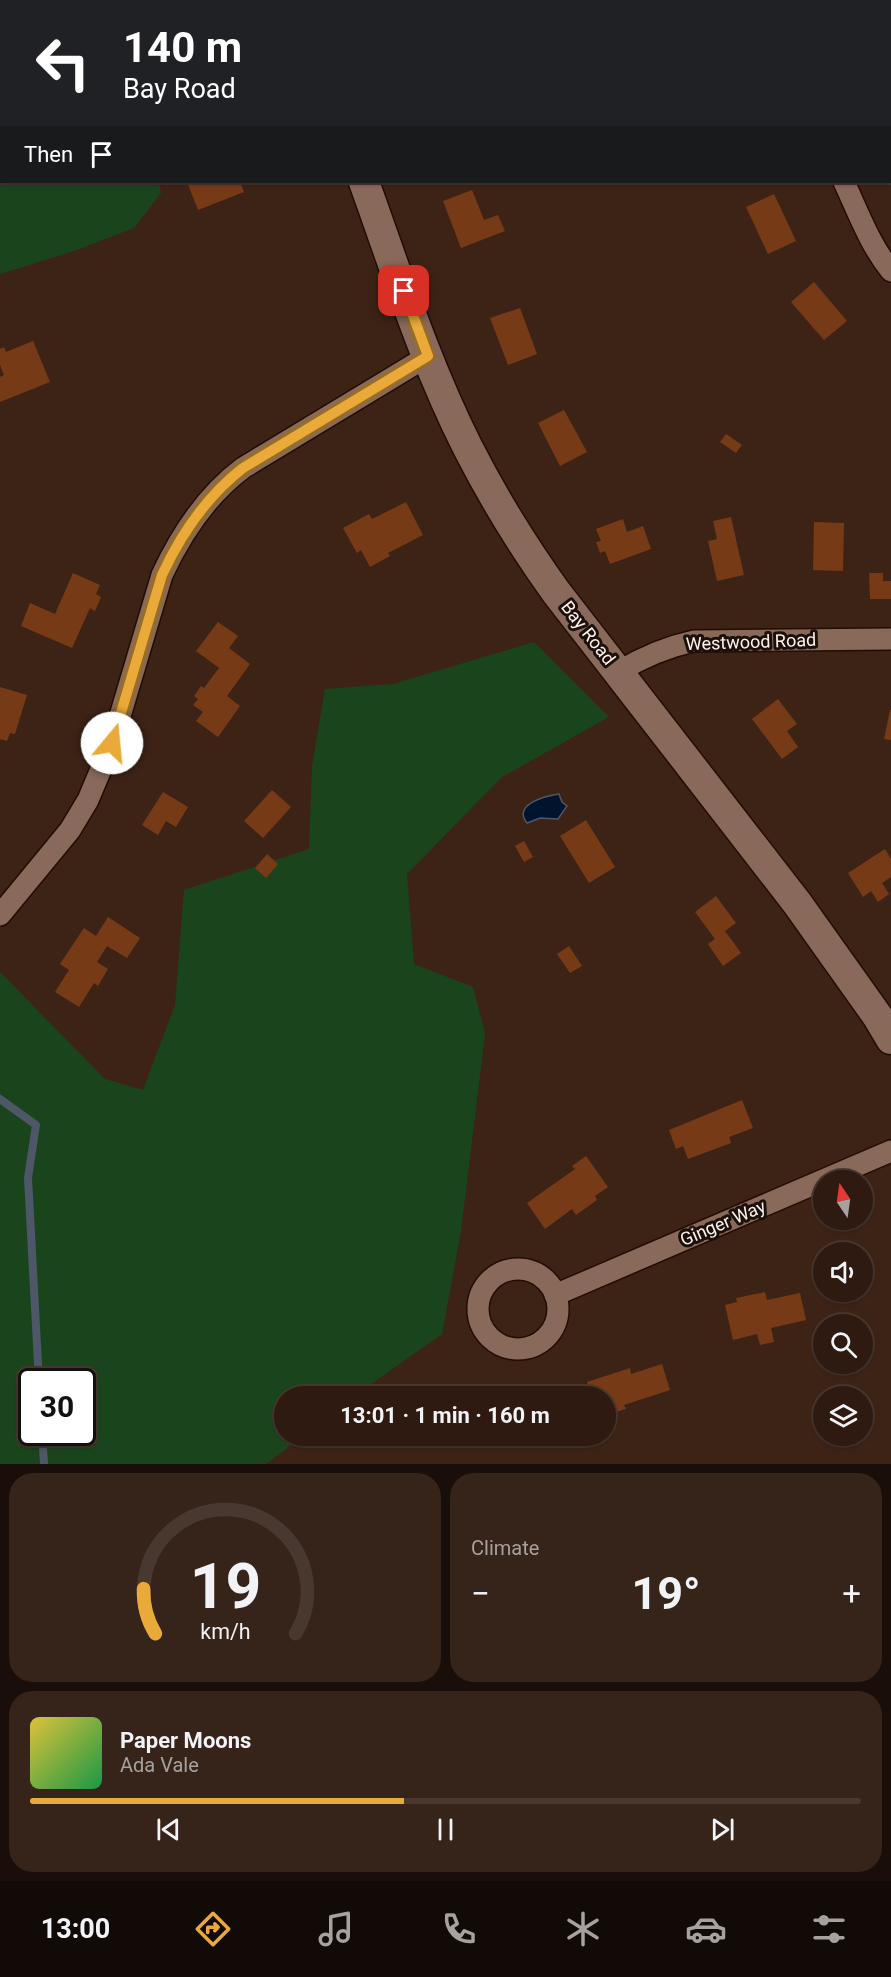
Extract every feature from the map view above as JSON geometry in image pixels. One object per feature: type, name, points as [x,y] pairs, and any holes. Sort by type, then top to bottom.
[{"type":"main road","name":"Bay Road","points":[[364,183],[428,356],[467,447],[511,524],[556,592],[797,903],[878,1017],[891,1039]]},
{"type":"street","points":[[844,183],[872,243],[891,271]]},
{"type":"street","points":[[4,904],[70,830],[88,800],[112,743],[162,575],[173,551],[200,510],[228,479],[243,468],[428,356]]},
{"type":"street","name":"Westwood Road","points":[[618,672],[669,646],[694,641],[891,639]]},
{"type":"street","name":"Ginger Way","points":[[555,1295],[891,1151]]},
{"type":"green space","points":[[0,183],[159,183],[161,193],[134,228],[71,252],[0,274]]},
{"type":"green space","points":[[534,642],[609,717],[502,777],[407,874],[414,964],[473,987],[485,1034],[461,1231],[442,1334],[368,1386],[274,1386],[274,1446],[290,1446],[266,1464],[0,1464],[0,972],[105,1079],[143,1090],[175,1005],[184,890],[309,849],[312,767],[325,689],[393,684]]},
{"type":"water","points":[[559,794],[562,802],[567,806],[558,819],[540,818],[527,823],[524,811],[527,806],[539,799]]},
{"type":"building","points":[[187,183],[240,183],[244,192],[198,210]]},
{"type":"building","points":[[472,190],[484,220],[498,215],[505,231],[461,248],[443,201]]},
{"type":"building","points":[[774,194],[796,241],[768,254],[746,207]]},
{"type":"building","points":[[814,282],[847,321],[824,340],[791,302]]},
{"type":"building","points":[[520,308],[537,354],[508,365],[490,318]]},
{"type":"building","points":[[33,341],[50,382],[0,402],[0,377],[4,375],[0,365],[0,349],[4,347],[6,352]]},
{"type":"building","points":[[564,410],[587,452],[560,466],[538,423]]},
{"type":"building","points":[[726,434],[742,445],[736,453],[720,442]]},
{"type":"building","points":[[406,502],[423,535],[388,553],[390,556],[370,567],[361,550],[357,553],[343,528],[369,514],[372,519]]},
{"type":"building","points":[[731,517],[744,575],[717,581],[708,541],[717,539],[713,521]]},
{"type":"building","points":[[623,519],[627,532],[643,526],[651,549],[610,564],[605,551],[600,553],[596,542],[601,541],[596,529]]},
{"type":"building","points":[[814,522],[844,523],[843,571],[813,570]]},
{"type":"building","points":[[73,573],[100,585],[96,594],[101,597],[95,611],[90,608],[72,648],[21,626],[30,603],[55,614]]},
{"type":"building","points":[[869,573],[883,573],[883,581],[891,581],[891,599],[870,599]]},
{"type":"building","points":[[218,622],[238,636],[229,648],[250,664],[227,696],[240,706],[218,737],[196,721],[203,712],[193,705],[198,699],[194,696],[201,686],[204,688],[219,668],[196,651]]},
{"type":"building","points":[[0,687],[27,695],[15,734],[10,733],[7,741],[0,739]]},
{"type":"building","points":[[778,699],[797,724],[787,731],[798,747],[782,759],[752,719]]},
{"type":"building","points":[[891,710],[891,740],[884,739]]},
{"type":"building","points":[[272,790],[291,807],[263,838],[244,821]]},
{"type":"building","points":[[163,792],[188,807],[176,827],[166,821],[158,835],[142,825]]},
{"type":"building","points":[[586,820],[615,867],[589,883],[560,836]]},
{"type":"building","points":[[524,841],[533,857],[524,862],[515,846]]},
{"type":"building","points":[[885,849],[891,859],[891,877],[882,883],[889,894],[878,902],[871,891],[863,897],[848,873]]},
{"type":"building","points":[[267,854],[278,864],[266,878],[255,868]]},
{"type":"building","points":[[716,896],[736,923],[725,931],[741,953],[723,966],[708,944],[715,939],[695,912]]},
{"type":"building","points":[[108,917],[140,938],[127,958],[107,946],[97,962],[108,969],[98,986],[94,983],[79,1007],[55,992],[69,970],[60,964],[84,928],[96,936]]},
{"type":"building","points":[[569,946],[582,966],[570,973],[557,954]]},
{"type":"building","points":[[742,1100],[753,1128],[729,1137],[731,1143],[688,1159],[683,1146],[676,1149],[669,1130]]},
{"type":"building","points":[[586,1156],[608,1187],[595,1196],[597,1200],[576,1215],[572,1209],[545,1229],[527,1203],[575,1169],[572,1166]]},
{"type":"building","points":[[765,1292],[767,1300],[800,1293],[806,1320],[771,1328],[774,1342],[760,1345],[757,1334],[733,1340],[725,1305],[737,1302],[736,1298]]},
{"type":"building","points":[[662,1364],[670,1390],[624,1405],[626,1409],[616,1412],[616,1386],[588,1386],[587,1382],[630,1368],[631,1374]]},
{"type":"waterway","points":[[0,1099],[36,1125],[28,1178],[38,1368]]},
{"type":"waterway","points":[[43,1446],[44,1464]]},
{"type":"route","points":[[112,743],[162,575],[173,551],[200,510],[228,479],[243,468],[391,376],[428,356],[404,291]]}]
